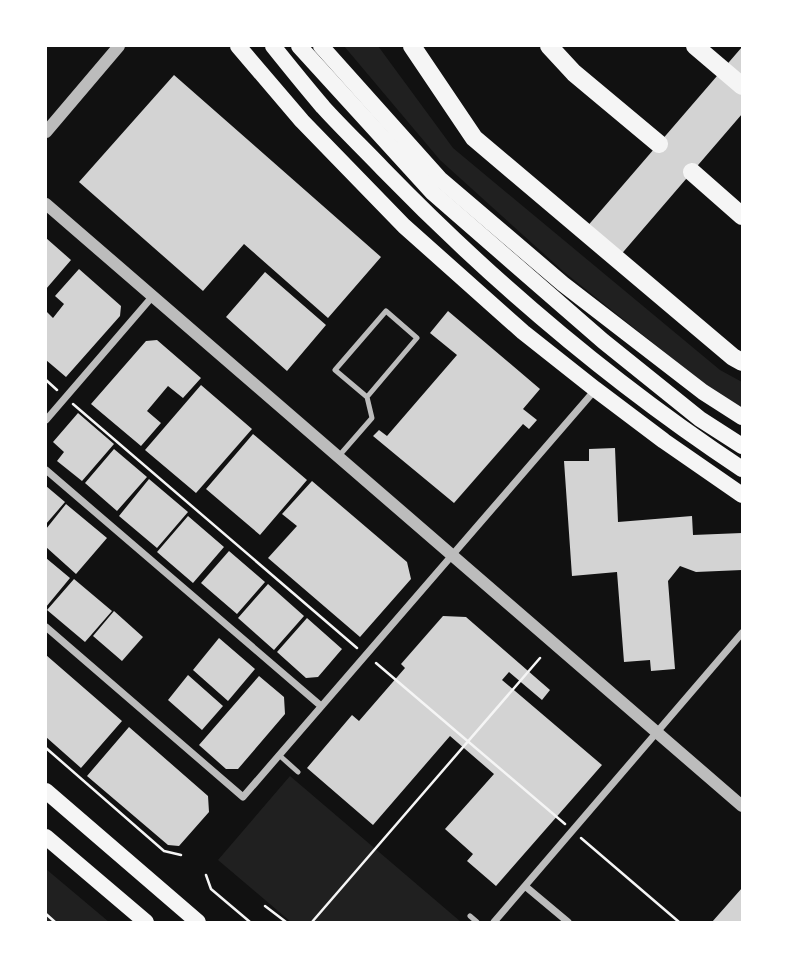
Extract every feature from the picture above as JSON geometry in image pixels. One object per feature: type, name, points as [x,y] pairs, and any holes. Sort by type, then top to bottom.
[{"type":"highway","points":[[412,46],[474,138],[733,357],[743,362]]},
{"type":"highway","points":[[549,46],[575,73],[659,144]]},
{"type":"highway","points":[[695,46],[743,86]]},
{"type":"highway","points":[[692,173],[743,216]]},
{"type":"main road","points":[[238,46],[302,121],[404,226],[523,332],[664,441],[743,495]]},
{"type":"main road","points":[[272,46],[324,107],[422,209],[499,282],[689,434],[743,469]]},
{"type":"main road","points":[[299,46],[433,193],[603,341],[700,419],[743,446]]},
{"type":"main road","points":[[321,46],[440,179],[563,284],[704,393],[743,417]]},
{"type":"main road","points":[[46,790],[198,922]]},
{"type":"main road","points":[[46,837],[146,922]]},
{"type":"street","points":[[46,132],[119,46]]},
{"type":"street","points":[[46,204],[743,806]]},
{"type":"street","points":[[46,420],[152,297]]},
{"type":"street","points":[[46,627],[243,797],[595,389]]},
{"type":"street","points":[[46,470],[321,706]]},
{"type":"street","points":[[494,922],[743,633]]},
{"type":"street","points":[[525,886],[568,922]]},
{"type":"lane","points":[[338,457],[372,418],[367,397],[335,370],[386,311],[417,338],[367,397]]},
{"type":"lane","points":[[279,755],[299,772]]},
{"type":"lane","points":[[470,916],[477,922]]},
{"type":"path","points":[[46,380],[679,922]]},
{"type":"path","points":[[312,922],[540,658]]},
{"type":"path","points":[[46,748],[164,851],[181,855]]},
{"type":"path","points":[[206,875],[211,889],[250,922]]},
{"type":"path","points":[[265,906],[286,922]]},
{"type":"path","points":[[46,915],[55,922]]},
{"type":"shaded area","points":[[344,46],[378,46],[453,148],[720,370],[742,382],[742,408],[708,387],[564,272],[440,160]]},
{"type":"shaded area","points":[[290,776],[461,922],[291,922],[218,860]]},
{"type":"shaded area","points":[[46,869],[109,922],[46,922]]},
{"type":"building","points":[[742,47],[742,114],[612,265],[579,236]]},
{"type":"building","points":[[174,75],[381,257],[328,318],[244,244],[203,291],[79,182]]},
{"type":"building","points":[[46,238],[71,260],[46,289]]},
{"type":"building","points":[[79,269],[121,306],[120,316],[66,377],[46,360],[46,311],[53,318],[64,304],[55,296]]},
{"type":"building","points":[[265,272],[326,325],[287,371],[226,317]]},
{"type":"building","points":[[448,311],[540,389],[523,409],[537,420],[529,429],[523,424],[454,503],[373,436],[379,430],[387,436],[457,355],[430,333]]},
{"type":"building","points":[[157,340],[201,378],[183,398],[168,386],[147,411],[161,423],[141,446],[91,404],[146,341]]},
{"type":"building","points":[[201,385],[252,429],[196,493],[145,450]]},
{"type":"building","points":[[78,413],[114,444],[82,481],[57,461],[64,452],[53,442]]},
{"type":"building","points":[[253,434],[307,480],[260,535],[206,489]]},
{"type":"building","points":[[615,448],[618,522],[692,516],[693,535],[742,533],[742,570],[696,572],[680,566],[668,581],[675,669],[651,671],[650,660],[624,662],[617,572],[572,576],[564,461],[589,461],[589,449]]},
{"type":"building","points":[[114,449],[147,477],[117,511],[85,483]]},
{"type":"building","points":[[149,479],[188,512],[157,548],[119,516]]},
{"type":"building","points":[[312,481],[407,562],[411,579],[360,637],[268,558],[297,526],[282,514]]},
{"type":"building","points":[[46,486],[65,502],[46,524]]},
{"type":"building","points":[[66,504],[107,538],[76,574],[46,547],[46,529]]},
{"type":"building","points":[[188,516],[224,547],[193,583],[157,552]]},
{"type":"building","points":[[229,551],[265,582],[237,614],[201,583]]},
{"type":"building","points":[[46,558],[70,578],[46,607]]},
{"type":"building","points":[[74,579],[112,611],[85,642],[47,610]]},
{"type":"building","points":[[268,584],[304,616],[274,650],[238,618]]},
{"type":"building","points":[[114,611],[143,637],[122,661],[93,636]]},
{"type":"building","points":[[443,616],[466,617],[550,690],[542,700],[509,672],[502,680],[602,765],[496,886],[467,861],[473,854],[445,829],[494,774],[450,736],[373,825],[307,768],[352,715],[359,721],[405,668],[401,664]]},
{"type":"building","points":[[307,618],[342,649],[318,677],[306,678],[277,652]]},
{"type":"building","points":[[219,638],[255,669],[228,701],[193,670]]},
{"type":"building","points":[[46,655],[122,721],[81,768],[46,737]]},
{"type":"building","points":[[188,675],[223,706],[202,730],[168,700]]},
{"type":"building","points":[[259,676],[284,697],[285,714],[238,769],[226,769],[199,745]]},
{"type":"building","points":[[129,727],[208,796],[209,812],[179,846],[168,845],[87,776]]},
{"type":"building","points":[[742,888],[742,922],[712,922]]}]
